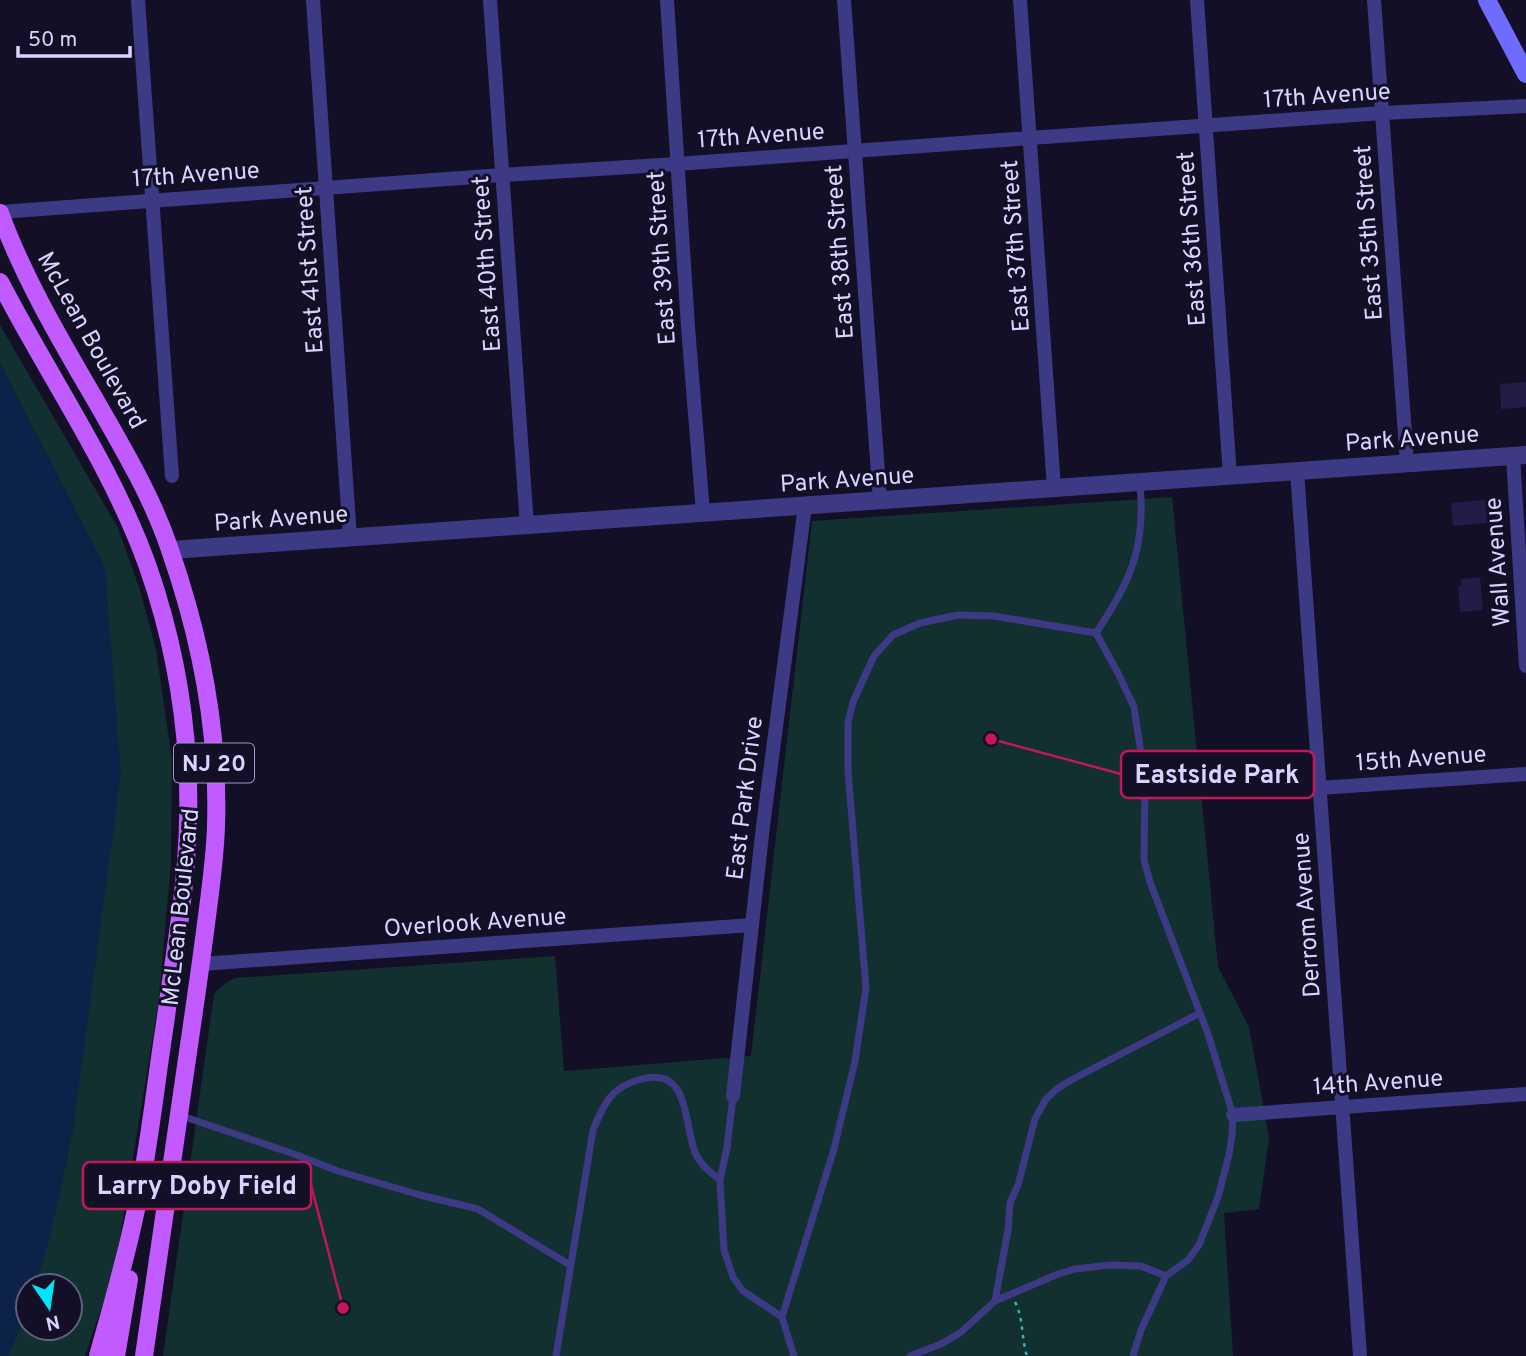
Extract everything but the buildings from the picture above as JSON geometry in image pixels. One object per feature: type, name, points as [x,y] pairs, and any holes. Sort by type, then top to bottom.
[{"type":"main road","points":[[1486,0],[1526,74]]},
{"type":"main road","name":"McLean Boulevard","points":[[0,212],[47,316],[136,470],[151,502],[171,550],[190,612],[210,711],[214,746],[214,863],[144,1356]]},
{"type":"main road","name":"McLean Boulevard","points":[[0,282],[92,445],[130,521],[149,570],[164,621],[185,729],[188,783],[186,865],[136,1213],[98,1356]]},
{"type":"main road","points":[[116,1356],[136,1213]]},
{"type":"street","points":[[138,0],[172,475]]},
{"type":"street","name":"East 41st Street","points":[[313,0],[350,538]]},
{"type":"street","name":"East 40th Street","points":[[490,0],[527,526]]},
{"type":"street","name":"East 39th Street","points":[[667,0],[688,327],[704,513]]},
{"type":"street","name":"East 38th Street","points":[[844,0],[880,501]]},
{"type":"street","name":"East 37th Street","points":[[1020,0],[1054,488]]},
{"type":"street","name":"East 36th Street","points":[[1197,0],[1230,476]]},
{"type":"street","name":"East 35th Street","points":[[1374,0],[1407,463]]},
{"type":"street","name":"17th Avenue","points":[[0,212],[1030,138],[1526,106]]},
{"type":"street","name":"Park Avenue","points":[[171,550],[1519,455]]},
{"type":"street","name":"Wall Avenue","points":[[1519,455],[1526,666]]},
{"type":"street","name":"Derrom Avenue","points":[[1297,471],[1360,1356]]},
{"type":"street","name":"East Park Drive","points":[[733,1096],[763,826],[805,506]]},
{"type":"street","name":"15th Avenue","points":[[1319,788],[1526,774]]},
{"type":"street","name":"Overlook Avenue","points":[[201,964],[752,926]]},
{"type":"street","name":"14th Avenue","points":[[1233,1115],[1526,1094]]},
{"type":"lane","points":[[1096,633],[1126,584],[1135,561],[1141,523],[1140,482]]},
{"type":"lane","points":[[794,1356],[782,1317],[834,1149],[855,1062],[866,988],[848,758],[848,722],[860,684],[874,656],[893,635],[920,623],[958,615],[994,616],[1096,633]]},
{"type":"lane","points":[[1096,633],[1134,707],[1145,780],[1144,860],[1154,894],[1200,1013],[1233,1115],[1229,1155],[1218,1197],[1199,1245],[1188,1260],[1166,1276],[1141,1330],[1133,1356]]},
{"type":"lane","points":[[995,1301],[1008,1230],[1010,1203],[1018,1185],[1035,1119],[1046,1099],[1073,1079],[1200,1013]]},
{"type":"lane","points":[[556,1356],[593,1130],[610,1096],[626,1084],[642,1078],[653,1077],[675,1085],[685,1107],[695,1152],[705,1168],[720,1180]]},
{"type":"lane","points":[[733,1096],[727,1149],[720,1180],[724,1250],[733,1277],[743,1291],[782,1317]]},
{"type":"lane","points":[[179,1115],[348,1174],[478,1209],[570,1265]]},
{"type":"lane","points":[[910,1356],[960,1333],[995,1301],[1067,1271],[1110,1265],[1141,1266],[1166,1276]]},
{"type":"path","points":[[1013,1292],[1020,1312],[1027,1356]]},
{"type":"green space","points":[[0,325],[118,528],[140,590],[156,650],[172,760],[171,862],[159,999],[115,1268],[85,1356],[8,1356],[14,1341],[84,1342],[84,1272],[39,1272],[52,1226],[74,1123],[105,568],[0,363]]},
{"type":"green space","points":[[1172,497],[1218,967],[1249,1027],[1269,1138],[1259,1209],[1224,1213],[1233,1356],[163,1356],[214,994],[223,985],[235,978],[555,956],[564,1071],[751,1056],[812,521]]},
{"type":"water","points":[[0,363],[105,568],[121,774],[74,1123],[59,1198],[40,1272],[14,1272],[14,1341],[8,1356],[0,1356]]},
{"type":"place","name":"Eastside Park","points":[[991,739]]},
{"type":"place","name":"Larry Doby Field","points":[[343,1308]]}]
